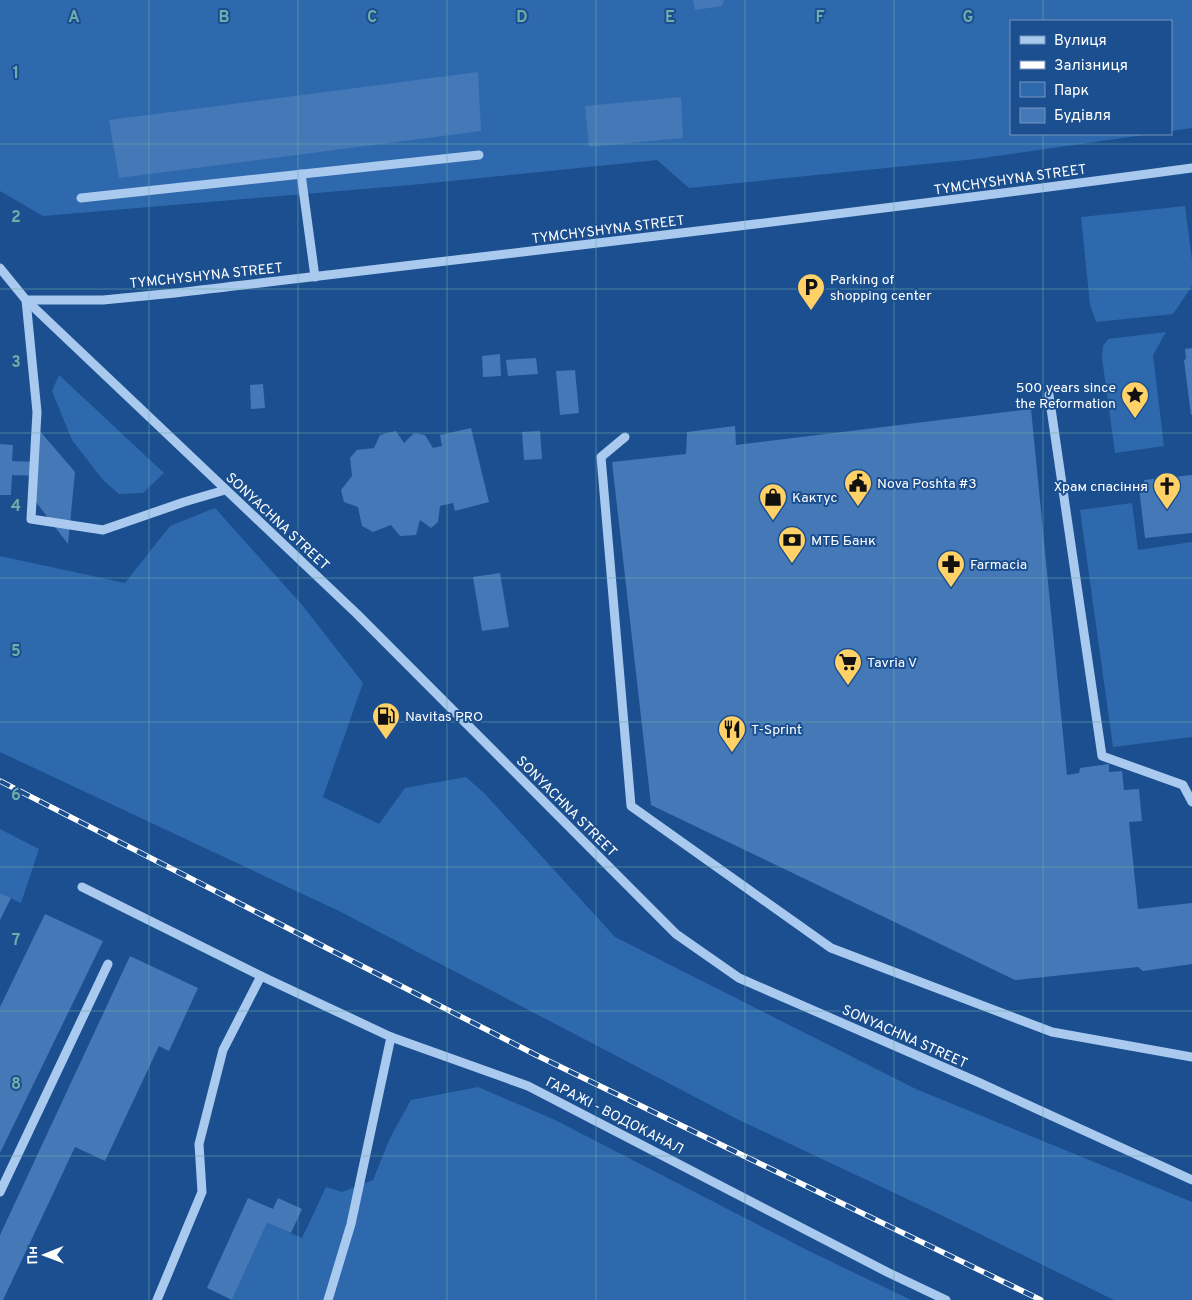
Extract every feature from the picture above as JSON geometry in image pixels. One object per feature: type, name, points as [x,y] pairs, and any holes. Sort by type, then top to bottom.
[{"type":"street","points":[[81,198],[479,154]]},
{"type":"street","name":"TYMCHYSHYNA STREET","points":[[26,300],[103,300],[175,294],[724,229],[1192,168]]},
{"type":"street","points":[[301,174],[315,277]]},
{"type":"street","name":"SONYACHNA STREET","points":[[0,268],[26,300],[357,614],[676,934],[739,978],[980,1083],[1192,1180]]},
{"type":"street","points":[[26,300],[37,412],[31,519],[104,530],[225,490]]},
{"type":"street","points":[[1049,395],[1102,756],[1183,785],[1192,802]]},
{"type":"street","points":[[626,437],[601,457],[631,806],[831,948],[1052,1032],[1192,1057]]},
{"type":"street","name":"ГАРАЖІ - ВОДОКАНАЛ","points":[[82,887],[261,976],[390,1037],[528,1086],[889,1273],[946,1300]]},
{"type":"street","points":[[0,1192],[108,964]]},
{"type":"street","points":[[157,1300],[202,1192],[199,1144],[223,1050],[261,976]]},
{"type":"street","points":[[328,1300],[351,1224],[390,1037]]},
{"type":"green space","points":[[0,0],[1192,0],[1192,128],[1172,131],[1172,20],[1010,20],[1010,135],[1144,135],[976,159],[689,188],[657,160],[411,185],[43,216],[0,191]]},
{"type":"green space","points":[[1185,206],[1192,260],[1192,286],[1173,314],[1096,322],[1090,305],[1081,217]]},
{"type":"green space","points":[[1166,332],[1153,355],[1164,446],[1115,453],[1102,358],[1103,346],[1108,339]]},
{"type":"green space","points":[[59,375],[164,473],[143,493],[119,494],[103,480],[72,440],[52,391]]},
{"type":"green space","points":[[1132,503],[1138,550],[1192,542],[1192,737],[1113,747],[1080,510]]},
{"type":"green space","points":[[215,508],[303,606],[363,683],[323,797],[379,824],[405,788],[466,777],[485,794],[615,937],[916,1089],[1192,1202],[1192,1300],[1114,1300],[939,1214],[739,1120],[341,912],[0,752],[0,556],[125,583],[170,526]]},
{"type":"green space","points":[[0,829],[39,849],[21,903],[0,893]]},
{"type":"green space","points":[[478,1087],[555,1120],[811,1252],[911,1300],[232,1300],[267,1223],[302,1238],[326,1187],[342,1192],[373,1180],[390,1138],[411,1100]]},
{"type":"building","points":[[693,0],[724,0],[722,6],[695,10]]},
{"type":"building","points":[[478,72],[481,131],[119,178],[109,120]]},
{"type":"building","points":[[681,97],[683,138],[589,147],[585,106]]},
{"type":"building","points":[[1192,348],[1191,415],[1184,360],[1186,359],[1185,349]]},
{"type":"building","points":[[500,354],[501,376],[483,377],[482,356]]},
{"type":"building","points":[[536,358],[538,374],[508,376],[506,360]]},
{"type":"building","points":[[575,370],[579,413],[560,415],[556,371]]},
{"type":"building","points":[[263,384],[265,408],[251,409],[250,385]]},
{"type":"building","name":"Tavria V","points":[[1031,409],[1067,775],[1079,773],[1080,768],[1109,764],[1109,772],[1122,771],[1124,790],[1139,789],[1142,821],[1129,822],[1138,909],[1192,903],[1192,964],[1143,971],[1138,967],[1015,980],[651,805],[612,462],[686,454],[687,432],[735,426],[736,445]]},
{"type":"building","points":[[471,428],[489,502],[455,511],[453,503],[440,506],[438,522],[431,528],[420,520],[416,535],[400,536],[391,525],[373,532],[362,526],[358,507],[344,502],[341,490],[352,476],[350,458],[357,450],[374,448],[380,435],[396,431],[404,443],[414,433],[425,435],[433,448],[442,446],[440,435]]},
{"type":"building","points":[[39,430],[75,472],[68,544],[36,502],[37,476],[12,475],[11,495],[0,495],[0,444],[13,445],[12,461],[38,462]]},
{"type":"building","points":[[540,431],[542,459],[524,460],[522,432]]},
{"type":"building","name":"Храм спасіння","points":[[1192,475],[1192,533],[1145,538],[1139,488],[1145,487],[1144,480]]},
{"type":"building","points":[[500,573],[509,627],[482,631],[473,577]]},
{"type":"building","points":[[0,893],[11,898],[0,920]]},
{"type":"building","points":[[45,914],[103,941],[0,1153],[0,1007]]},
{"type":"building","points":[[130,956],[198,988],[169,1051],[159,1046],[105,1161],[75,1147],[3,1300],[0,1300],[0,1235]]},
{"type":"building","points":[[248,1198],[273,1209],[278,1198],[302,1209],[291,1233],[267,1223],[232,1300],[207,1288]]},
{"type":"railway","points":[[0,781],[536,1055],[1041,1300]]},
{"type":"place","name":"Parking of shopping center","points":[[811,311]]},
{"type":"place","name":"500 years since the Reformation","points":[[1135,419]]},
{"type":"place","name":"Nova Poshta #3","points":[[858,507]]},
{"type":"place","name":"Храм спасіння","points":[[1167,510]]},
{"type":"place","name":"Кактус","points":[[773,521]]},
{"type":"place","name":"МТБ Банк","points":[[792,564]]},
{"type":"place","name":"Farmacia","points":[[951,588]]},
{"type":"place","name":"Tavria V","points":[[848,686]]},
{"type":"place","name":"Navitas PRO","points":[[386,740]]},
{"type":"place","name":"T-Sprint","points":[[732,753]]}]
